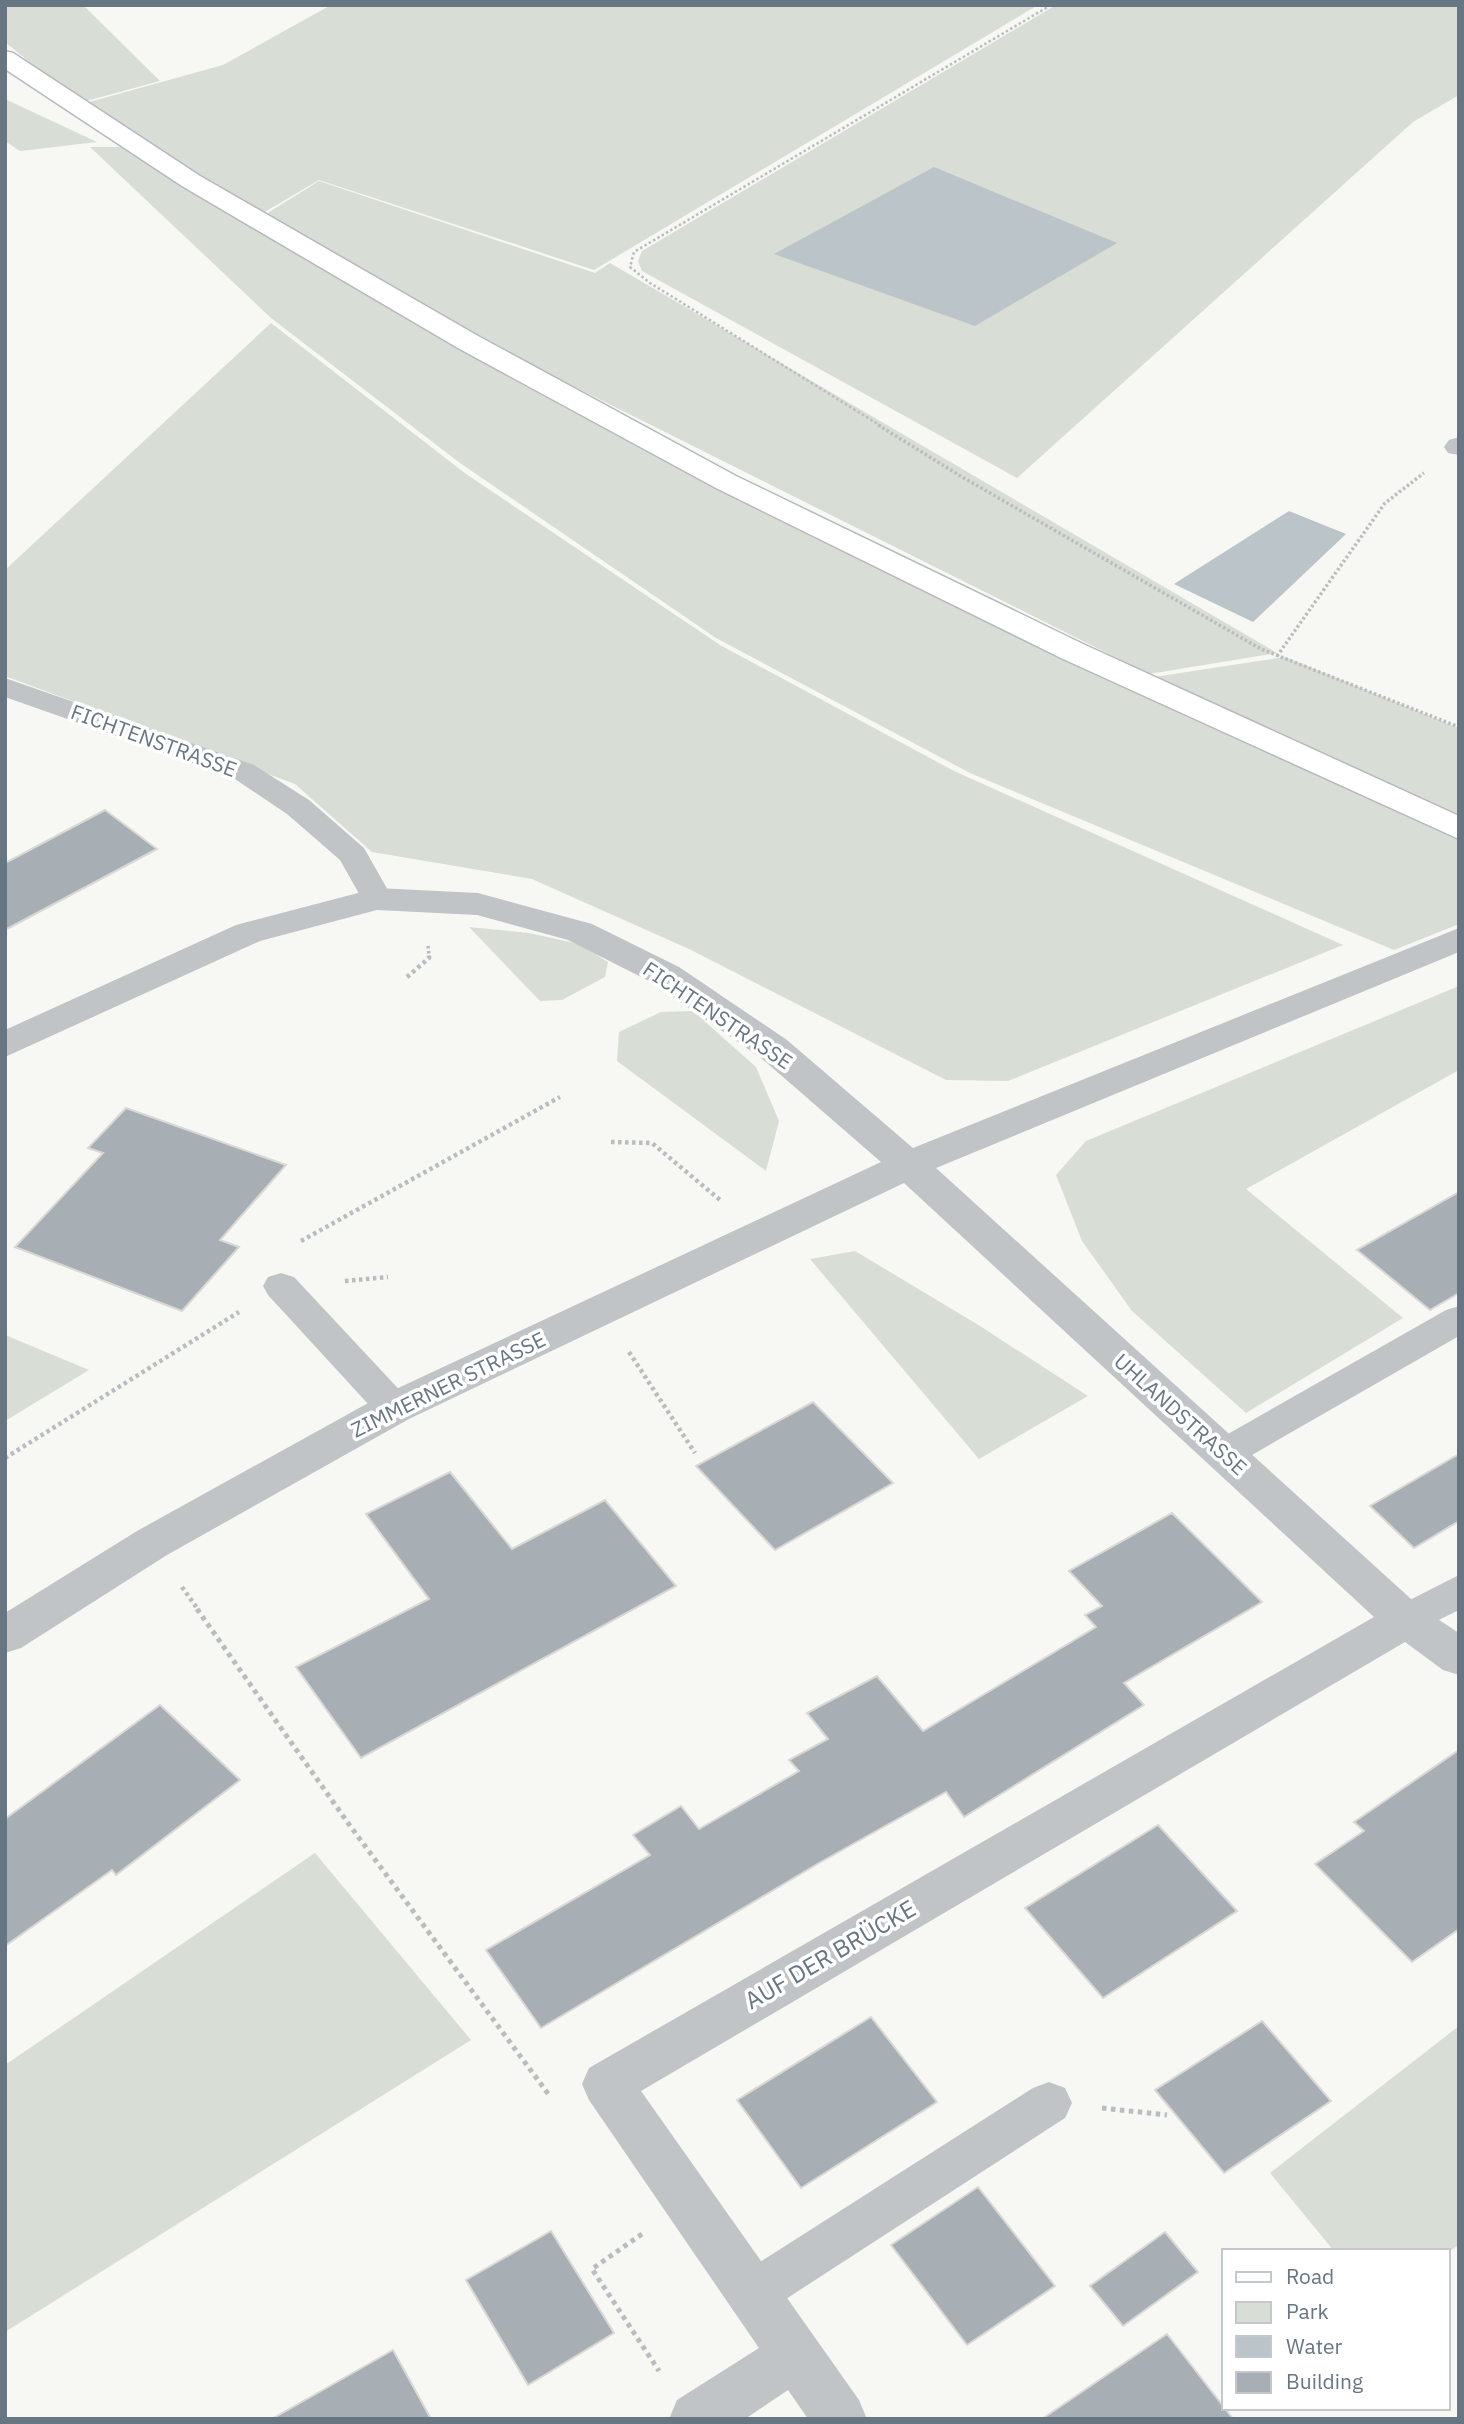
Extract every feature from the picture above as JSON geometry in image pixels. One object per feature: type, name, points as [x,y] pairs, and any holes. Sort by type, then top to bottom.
[{"type":"main road","points":[[5,58],[191,181],[468,342],[726,482],[1072,651],[1452,826]]},
{"type":"street","name":"FICHTENSTRASSE","points":[[5,1045],[248,933],[377,899],[491,908],[580,932],[666,975],[774,1049],[908,1165]]},
{"type":"street","name":"ZIMMERNER STRASSE","points":[[5,1635],[152,1543],[394,1408],[908,1165],[1459,940]]},
{"type":"street","name":"UHLANDSTRASSE","points":[[908,1165],[1050,1298],[1225,1453],[1406,1620],[1459,1657]]},
{"type":"street","name":"AUF DER BRÜCKE","points":[[607,2084],[1406,1620]]},
{"type":"street","points":[[607,2084],[687,2203],[840,2419]]},
{"type":"street","points":[[682,2401],[794,2356]]},
{"type":"lane","name":"FICHTENSTRASSE","points":[[5,687],[243,771],[298,807],[353,855],[377,899]]},
{"type":"lane","points":[[281,1286],[394,1408]]},
{"type":"lane","points":[[1225,1453],[1459,1319]]},
{"type":"lane","points":[[1406,1620],[1459,1591]]},
{"type":"lane","points":[[752,2294],[1049,2103]]},
{"type":"path","points":[[1051,5],[634,252],[631,267],[650,283],[962,477],[1261,649],[1459,727]]},
{"type":"path","points":[[1277,656],[1385,503],[1458,447]]},
{"type":"path","points":[[5,1458],[281,1286],[298,1243],[560,1097]]},
{"type":"path","points":[[611,1142],[652,1143],[761,1235]]},
{"type":"path","points":[[601,1310],[695,1453]]},
{"type":"path","points":[[152,1543],[334,1803],[547,2095],[607,2084]]},
{"type":"path","points":[[1049,2103],[1167,2115]]},
{"type":"path","points":[[682,2401],[592,2269],[687,2203]]},
{"type":"green space","points":[[5,5],[83,5],[160,81],[79,103],[5,42]]},
{"type":"green space","points":[[331,5],[1038,5],[594,270],[319,180],[263,213],[82,104],[223,65]]},
{"type":"green space","points":[[1056,5],[1459,5],[1459,95],[1413,122],[1017,478],[642,271],[638,261],[642,251]]},
{"type":"green space","points":[[5,99],[97,142],[20,151],[5,141]]},
{"type":"green space","points":[[90,147],[120,147],[483,352],[1126,688],[1459,840],[1459,924],[1394,950],[970,773],[716,638],[460,463],[271,318]]},
{"type":"green space","points":[[319,181],[595,273],[610,263],[1277,653],[1149,674],[559,379],[436,314],[263,216]]},
{"type":"green space","points":[[271,323],[466,474],[720,645],[954,771],[1343,945],[1008,1081],[946,1080],[689,949],[532,879],[372,852],[295,784],[5,676],[5,570]]},
{"type":"green space","points":[[1285,657],[1459,728],[1459,816],[1154,677]]},
{"type":"green space","points":[[469,927],[529,933],[579,944],[608,962],[605,977],[562,1000],[540,1001]]},
{"type":"green space","points":[[1459,986],[1459,1070],[1246,1189],[1403,1318],[1246,1413],[1132,1311],[1082,1241],[1056,1175],[1086,1141]]},
{"type":"green space","points":[[693,1011],[756,1067],[779,1121],[766,1171],[617,1061],[619,1032],[661,1012]]},
{"type":"green space","points":[[855,1251],[980,1326],[1088,1396],[979,1459],[810,1259]]},
{"type":"green space","points":[[5,1335],[89,1370],[5,1421]]},
{"type":"green space","points":[[315,1853],[471,2040],[5,2332],[5,2065]]},
{"type":"green space","points":[[1459,2026],[1459,2244],[1450,2251],[1450,2249],[1332,2249],[1270,2173]]},
{"type":"water","points":[[934,167],[1117,243],[975,326],[774,254]]},
{"type":"water","points":[[1289,511],[1346,534],[1253,622],[1174,584]]},
{"type":"building","points":[[105,810],[157,849],[5,930],[5,863]]},
{"type":"building","points":[[126,1108],[286,1165],[220,1240],[239,1247],[182,1311],[15,1247],[103,1153],[88,1148]]},
{"type":"building","points":[[1459,1192],[1459,1293],[1430,1310],[1357,1250]]},
{"type":"building","points":[[813,1402],[893,1483],[775,1550],[696,1466]]},
{"type":"building","points":[[1459,1454],[1459,1521],[1414,1548],[1370,1506]]},
{"type":"building","points":[[450,1472],[512,1549],[605,1500],[676,1586],[361,1758],[296,1667],[429,1599],[366,1514]]},
{"type":"building","points":[[1172,1513],[1262,1602],[1124,1683],[1144,1705],[964,1817],[946,1792],[819,1863],[541,2028],[486,1950],[650,1855],[633,1835],[681,1806],[699,1829],[799,1771],[789,1760],[828,1739],[807,1713],[877,1676],[923,1731],[1096,1627],[1085,1615],[1102,1606],[1069,1571]]},
{"type":"building","points":[[160,1705],[240,1780],[116,1875],[112,1870],[5,1946],[5,1819]]},
{"type":"building","points":[[1459,1750],[1459,1929],[1412,1962],[1315,1864],[1364,1831],[1354,1822]]},
{"type":"building","points":[[1158,1825],[1237,1911],[1103,1998],[1025,1908]]},
{"type":"building","points":[[871,2017],[937,2102],[801,2188],[737,2100]]},
{"type":"building","points":[[1262,2021],[1331,2101],[1224,2173],[1155,2090]]},
{"type":"building","points":[[978,2187],[1055,2286],[967,2345],[891,2245]]},
{"type":"building","points":[[551,2231],[614,2333],[528,2385],[466,2280]]},
{"type":"building","points":[[1165,2232],[1198,2272],[1123,2326],[1090,2286]]},
{"type":"building","points":[[1167,2334],[1222,2405],[1222,2410],[1226,2410],[1233,2419],[1042,2419]]},
{"type":"building","points":[[393,2350],[431,2419],[272,2419]]}]
